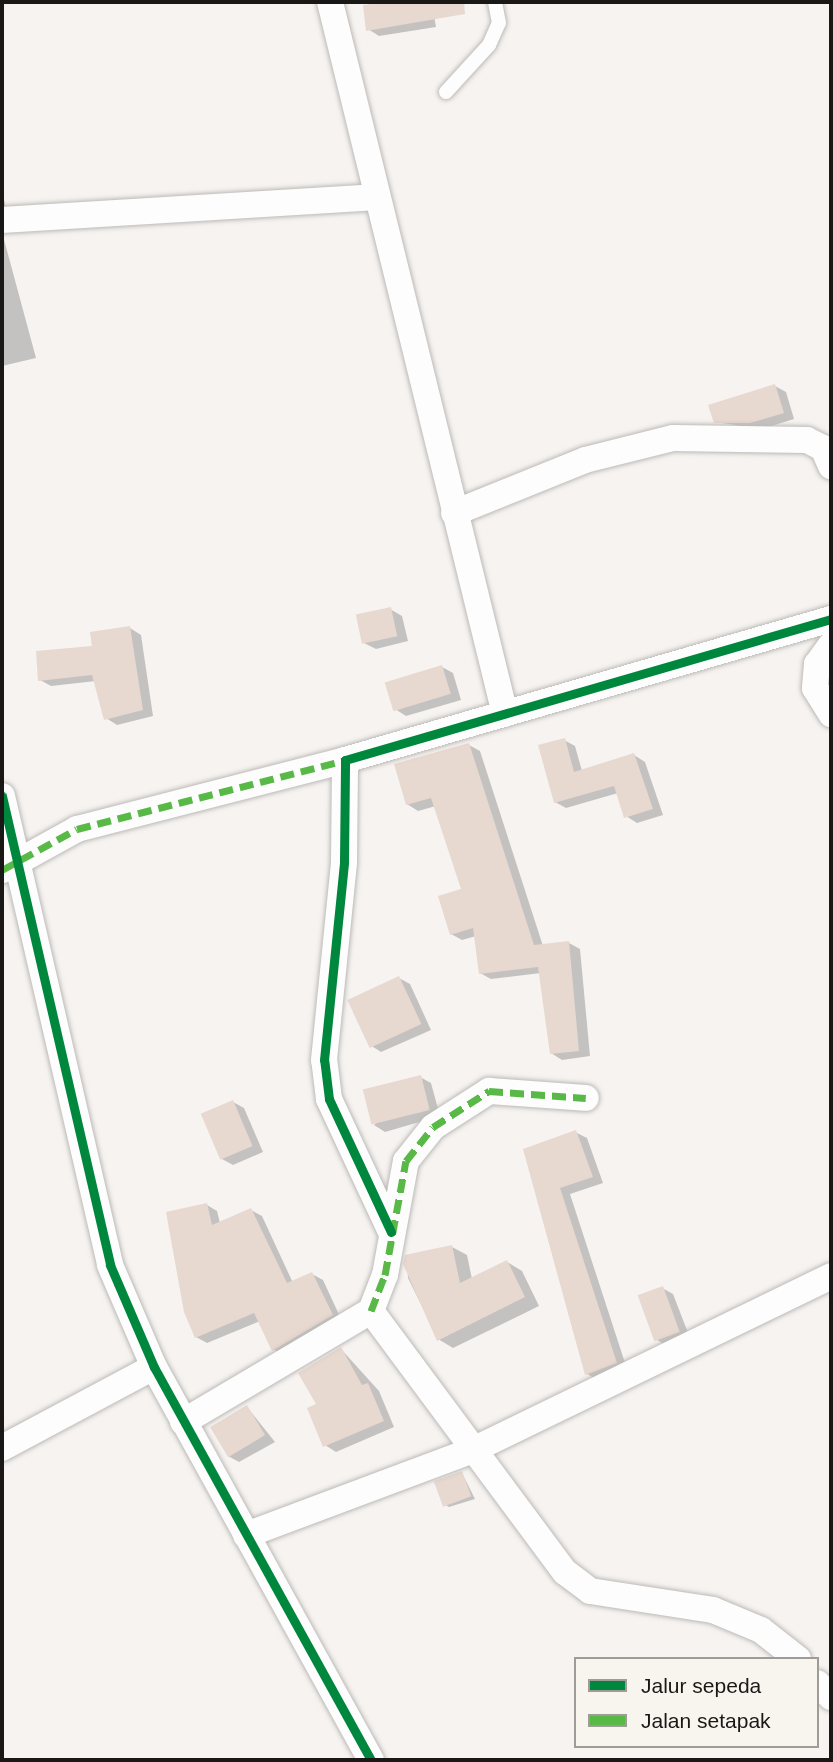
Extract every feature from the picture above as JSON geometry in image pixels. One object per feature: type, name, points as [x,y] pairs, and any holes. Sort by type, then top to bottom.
[{"type":"street","points":[[330,2],[373,197],[505,714]]},
{"type":"street","points":[[2,220],[373,197]]},
{"type":"street","points":[[454,513],[585,460],[673,438],[807,440],[823,448],[831,466]]},
{"type":"street","points":[[9,869],[77,830],[345,760],[831,619]]},
{"type":"street","points":[[831,645],[817,664],[815,688],[831,715]]},
{"type":"street","points":[[345,760],[344,862],[324,1060],[329,1100],[391,1232]]},
{"type":"street","points":[[2,796],[9,869],[95,1213],[154,1367],[371,1760]]},
{"type":"street","points":[[183,1422],[371,1311],[406,1161],[444,1120],[489,1091],[586,1098]]},
{"type":"street","points":[[246,1535],[473,1450],[831,1276]]},
{"type":"street","points":[[371,1311],[565,1572],[590,1591],[713,1610],[761,1630],[795,1657]]},
{"type":"street","points":[[2,1448],[154,1367]]},
{"type":"lane","points":[[446,92],[489,45],[499,23],[495,2]]},
{"type":"building","points":[[385,2],[464,2],[465,14],[366,31],[363,5]]},
{"type":"building","points":[[775,384],[784,413],[750,423],[714,423],[708,405]]},
{"type":"building","points":[[391,607],[397,636],[362,644],[356,614]]},
{"type":"building","points":[[130,626],[143,710],[104,720],[92,675],[38,681],[36,651],[92,646],[90,632]]},
{"type":"building","points":[[442,665],[451,694],[393,711],[385,683]]},
{"type":"building","points":[[565,738],[574,772],[634,753],[653,809],[624,818],[614,786],[554,803],[538,745]]},
{"type":"building","points":[[469,743],[534,945],[569,941],[579,1051],[550,1054],[538,967],[479,974],[473,928],[450,935],[438,896],[461,889],[431,798],[406,805],[394,764]]},
{"type":"building","points":[[399,976],[421,1024],[370,1048],[347,1000]]},
{"type":"building","points":[[421,1075],[430,1110],[371,1124],[363,1090]]},
{"type":"building","points":[[233,1100],[253,1146],[220,1160],[201,1114]]},
{"type":"building","points":[[576,1130],[593,1177],[560,1188],[617,1363],[585,1375],[523,1149]]},
{"type":"building","points":[[207,1203],[212,1225],[251,1208],[287,1283],[312,1272],[333,1315],[272,1351],[254,1313],[195,1338],[184,1312],[166,1212]]},
{"type":"building","points":[[452,1245],[460,1283],[507,1260],[525,1297],[437,1341],[403,1264],[405,1255]]},
{"type":"building","points":[[663,1286],[680,1332],[654,1341],[638,1295]]},
{"type":"building","points":[[341,1347],[362,1385],[368,1383],[384,1421],[323,1447],[307,1408],[316,1404],[298,1373]]},
{"type":"building","points":[[247,1405],[265,1435],[228,1457],[210,1427]]},
{"type":"building","points":[[462,1471],[471,1496],[443,1507],[434,1481]]},
{"type":"marked path","points":[[2,870],[77,829],[345,760]]},
{"type":"marked path","points":[[371,1311],[385,1275],[406,1161],[433,1127],[489,1091],[586,1098]]},
{"type":"cycle path","points":[[391,1232],[329,1099],[324,1060],[344,862],[345,760],[831,619]]},
{"type":"cycle path","points":[[2,796],[110,1265],[154,1367],[371,1760]]}]
